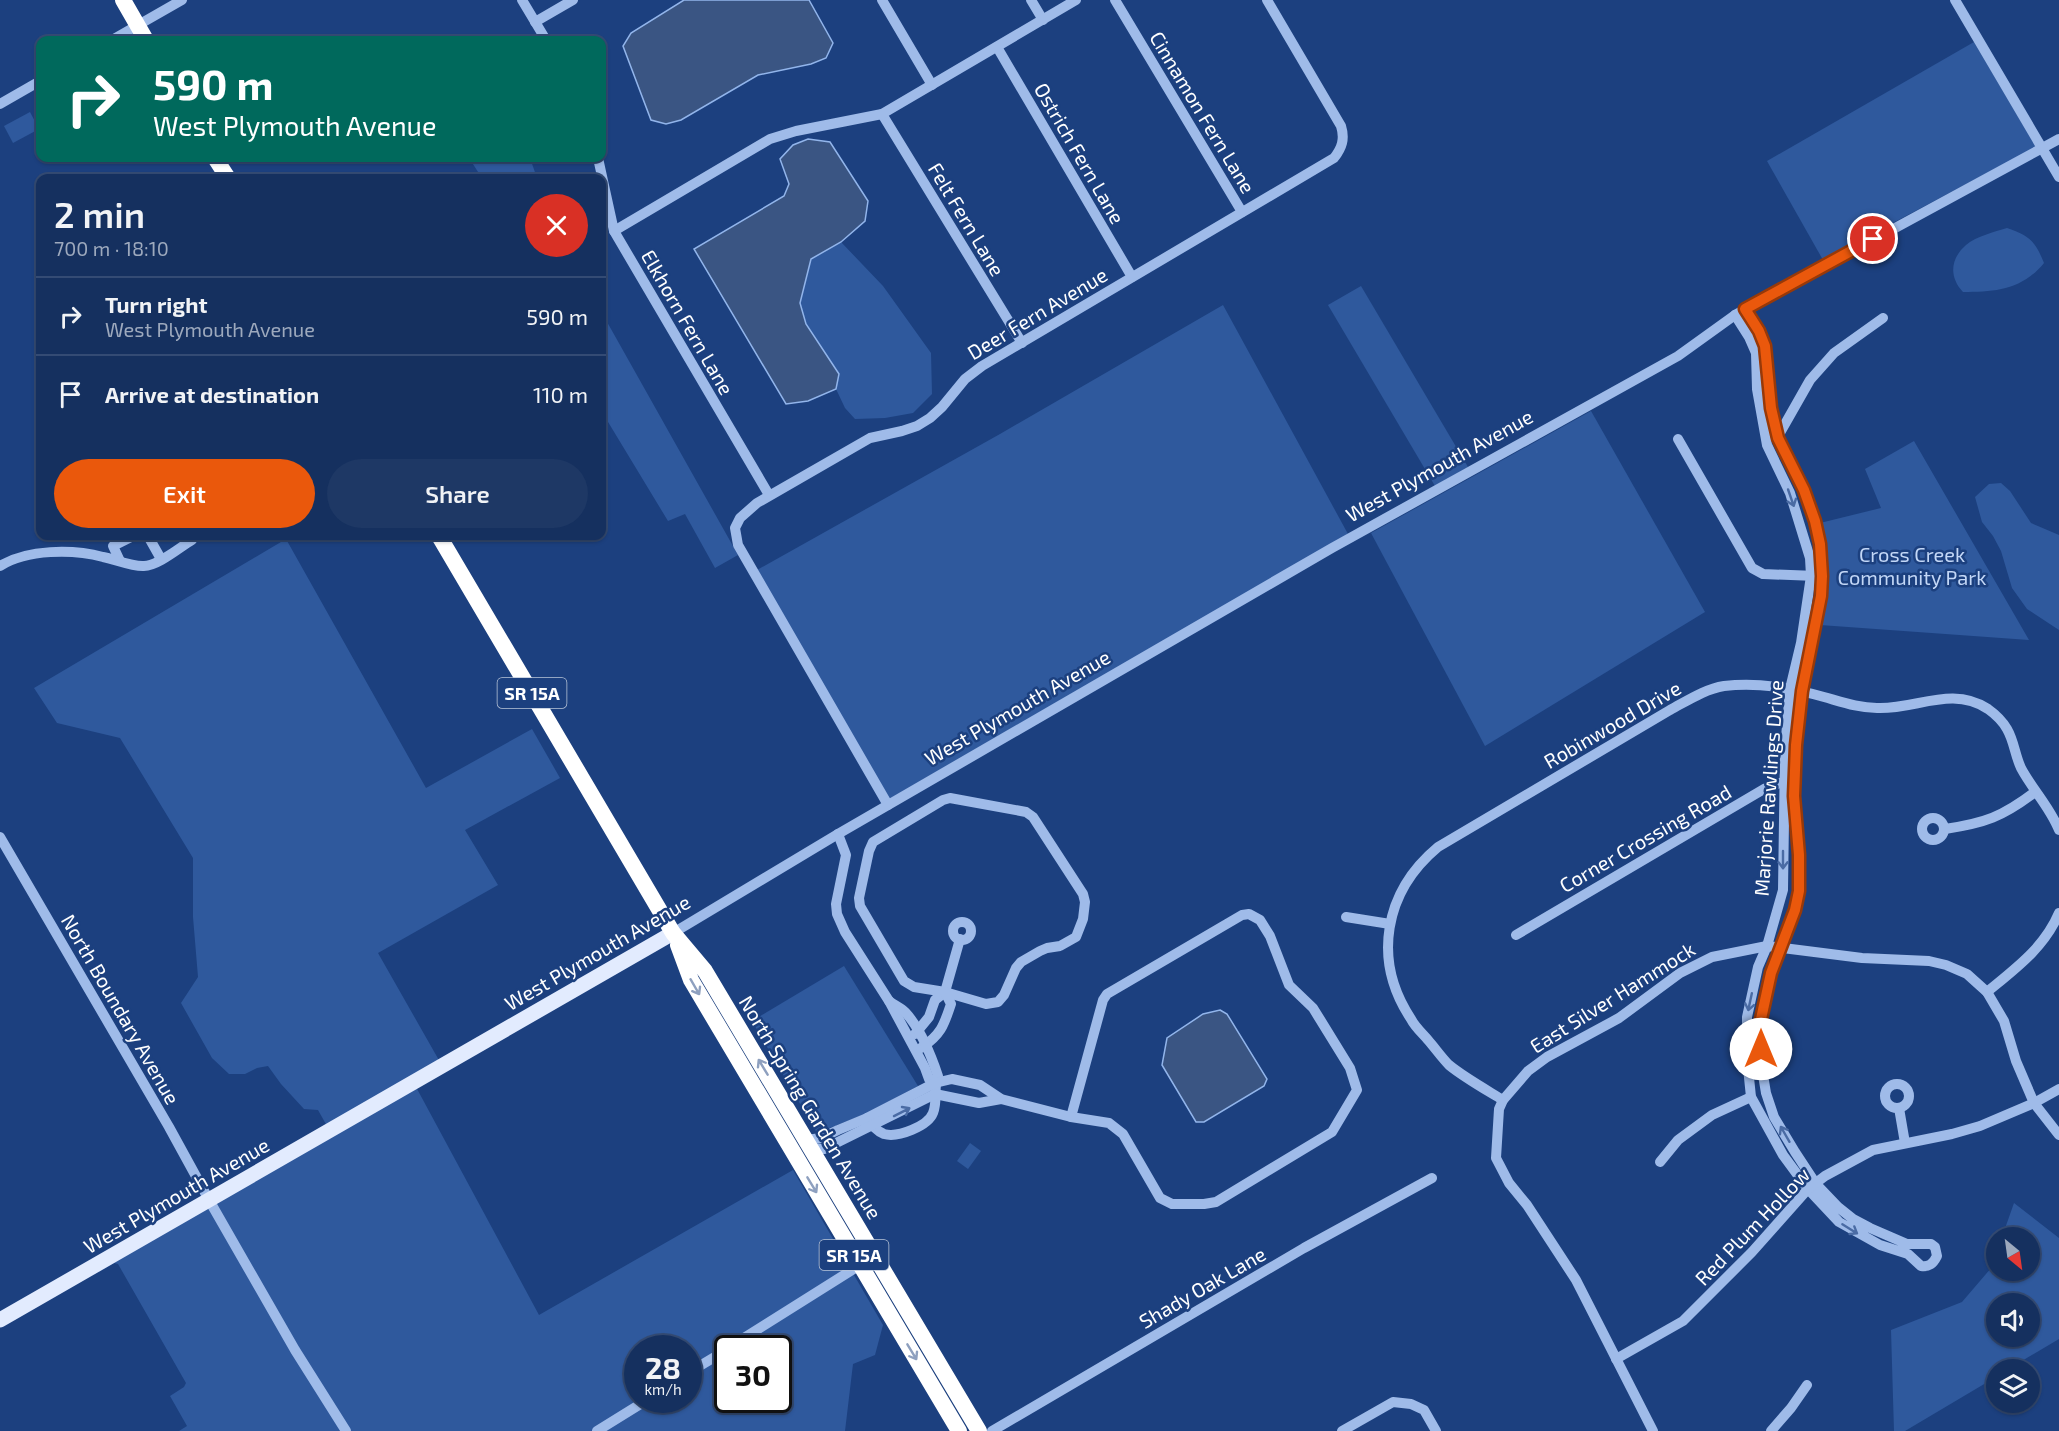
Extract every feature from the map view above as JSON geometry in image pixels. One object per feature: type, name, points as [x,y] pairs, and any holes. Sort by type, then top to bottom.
[{"type":"highway","points":[[123,0],[142,33]]},
{"type":"highway","name":"North Spring Garden Avenue","points":[[441,540],[673,933],[691,980],[782,1134],[804,1148],[806,1158],[824,1172],[979,1431]]},
{"type":"highway","name":"North Spring Garden Avenue","points":[[673,933],[705,971],[804,1148],[860,1265],[959,1431]]},
{"type":"main road","name":"West Plymouth Avenue","points":[[0,1320],[673,933]]},
{"type":"street","points":[[142,33],[182,0]]},
{"type":"street","points":[[522,0],[544,36]]},
{"type":"street","points":[[535,22],[573,0]]},
{"type":"street","points":[[882,0],[932,85]]},
{"type":"street","points":[[1031,0],[1043,20]]},
{"type":"street","points":[[614,231],[770,139],[796,131],[882,114],[1076,0]]},
{"type":"street","name":"Cinnamon Fern Lane","points":[[1115,0],[1242,212]]},
{"type":"street","name":"Deer Fern Avenue","points":[[888,806],[738,545],[735,528],[740,518],[769,495],[870,438],[902,431],[930,418],[965,379],[982,366],[1334,158],[1340,152],[1344,135],[1341,126],[1267,0]]},
{"type":"street","points":[[1955,0],[2059,177]]},
{"type":"street","name":"Ostrich Fern Lane","points":[[997,47],[1132,277]]},
{"type":"street","points":[[0,104],[36,83]]},
{"type":"street","name":"Felt Fern Lane","points":[[882,114],[1022,343]]},
{"type":"street","name":"West Plymouth Avenue","points":[[673,933],[838,834],[1341,543],[1678,356],[1745,309],[2059,139]]},
{"type":"street","name":"Elkhorn Fern Lane","points":[[606,194],[614,231],[769,495]]},
{"type":"street","name":"Marjorie Rawlings Drive","points":[[1735,315],[1756,353],[1758,389],[1767,445],[1790,493],[1817,576],[1821,596],[1802,691],[1789,780],[1799,891],[1795,910],[1771,973],[1761,1019],[1761,1063],[1766,1093],[1774,1117],[1812,1186],[1853,1219],[1870,1228],[1912,1246],[1931,1244],[1937,1251],[1934,1263],[1927,1266],[1921,1266],[1908,1254],[1880,1245],[1857,1234],[1839,1222],[1812,1186],[1783,1155],[1751,1097],[1747,1058],[1747,1017],[1758,967],[1767,946],[1783,890],[1789,780],[1790,689],[1817,576],[1820,544],[1804,490],[1778,438],[1771,408],[1765,346],[1759,331],[1745,309]]},
{"type":"street","points":[[1767,445],[1778,438],[1810,380],[1822,366],[1834,353],[1883,318]]},
{"type":"street","points":[[1678,439],[1752,568],[1763,574],[1817,576]]},
{"type":"street","points":[[120,561],[112,546],[125,540]]},
{"type":"street","points":[[150,540],[161,559]]},
{"type":"street","points":[[0,566],[12,559],[34,553],[92,554],[144,566],[161,559],[192,540]]},
{"type":"street","name":"Robinwood Drive","points":[[1503,1100],[1449,1064],[1411,1019],[1393,981],[1387,948],[1390,924],[1403,889],[1421,861],[1438,847],[1706,691],[1757,684],[1802,691],[1868,708],[1895,708],[1953,698],[1976,703],[1988,709],[2007,728],[2018,763],[2054,818],[2059,830]]},
{"type":"street","name":"Corner Crossing Road","points":[[1515,935],[1764,789],[1789,780]]},
{"type":"street","points":[[1945,829],[1973,825],[1994,818],[2012,809],[2035,792]]},
{"type":"street","points":[[950,798],[1026,812],[1033,816],[1083,894],[1084,910],[1080,930],[1076,937],[1066,944],[1047,948],[1021,962],[1004,995],[993,1004],[945,992],[914,987],[904,981],[860,906],[859,898],[873,842],[950,798]]},
{"type":"street","points":[[838,834],[846,855],[836,904],[837,914],[845,932],[889,1001],[904,1011],[920,1049],[929,1080],[935,1088],[958,1099],[979,1103],[1001,1099]]},
{"type":"street","name":"North Boundary Avenue","points":[[0,837],[296,1350],[346,1431]]},
{"type":"street","points":[[2059,913],[2052,929],[2036,951],[1988,992],[2004,1021],[2016,1061],[2034,1103],[2059,1135]]},
{"type":"street","points":[[804,1148],[824,1149],[952,1079],[980,1085],[1001,1099],[1071,1117],[1109,1123],[1123,1134],[1160,1198],[1172,1204],[1204,1204],[1216,1202],[1332,1131],[1357,1090],[1350,1068],[1313,1008],[1289,985],[1264,926],[1255,916],[1242,915],[1107,994],[1103,1000],[1071,1117]]},
{"type":"street","points":[[1346,917],[1390,924]]},
{"type":"street","points":[[913,1035],[926,1021],[935,1000],[945,992],[960,939]]},
{"type":"street","name":"East Silver Hammock","points":[[1503,1100],[1528,1071],[1547,1057],[1619,1018],[1693,965],[1712,957],[1767,946],[1781,946],[1862,958],[1908,959],[1946,965],[1967,974],[1988,992]]},
{"type":"street","points":[[920,1049],[936,1038],[943,1028],[951,1004],[945,992]]},
{"type":"street","points":[[926,1021],[940,1032]]},
{"type":"street","points":[[958,1099],[961,1081]]},
{"type":"street","points":[[870,1122],[883,1133],[891,1135],[912,1130],[924,1124],[931,1118],[934,1111],[935,1088]]},
{"type":"street","name":"Red Plum Hollow","points":[[1617,1359],[1683,1322],[1812,1186],[1825,1176],[1873,1150],[1952,1134],[2004,1117],[2059,1089]]},
{"type":"street","points":[[1660,1162],[1678,1140],[1712,1115],[1751,1097]]},
{"type":"street","points":[[1503,1100],[1499,1109],[1496,1158],[1509,1183],[1527,1205],[1576,1280],[1653,1431]]},
{"type":"street","points":[[1899,1108],[1905,1143]]},
{"type":"street","name":"Shady Oak Lane","points":[[992,1431],[1304,1248],[1432,1178]]},
{"type":"street","points":[[750,1335],[860,1265]]},
{"type":"street","points":[[1770,1431],[1791,1408],[1807,1385]]},
{"type":"street","points":[[1342,1431],[1393,1402],[1412,1404],[1424,1410],[1436,1431]]},
{"type":"street","points":[[597,1431],[626,1413]]},
{"type":"green space","points":[[1974,42],[2036,147],[1823,260],[1767,161]]},
{"type":"green space","points":[[30,112],[36,123],[36,131],[13,143],[4,126]]},
{"type":"green space","points":[[472,162],[531,162],[536,174],[479,174]]},
{"type":"green space","points":[[2007,228],[2031,240],[2044,263],[2027,279],[2007,288],[1963,292],[1955,280],[1953,268],[1961,250],[1975,239]]},
{"type":"green space","points":[[841,242],[883,286],[931,353],[932,394],[913,413],[885,418],[855,419],[845,408],[836,389],[839,374],[806,324],[800,303],[811,259]]},
{"type":"green space","points":[[1361,286],[1468,467],[1435,486],[1328,305]]},
{"type":"green space","points":[[1223,305],[1348,534],[889,799],[757,570],[1000,434]]},
{"type":"green space","points":[[606,320],[738,555],[715,568],[685,514],[668,521],[606,419]]},
{"type":"green space","points":[[1591,411],[1705,612],[1485,746],[1371,533]]},
{"type":"green space","name":"Cross Creek Community Park","points":[[1914,441],[2029,640],[1820,625],[1820,523],[1881,508],[1865,469]]},
{"type":"green space","points":[[2001,483],[2010,491],[2031,523],[2059,535],[2059,630],[2027,609],[2012,588],[2001,551],[1982,522],[1975,497],[1989,484]]},
{"type":"green space","points":[[287,540],[426,788],[532,729],[560,778],[465,830],[498,885],[378,953],[440,1062],[327,1126],[318,1110],[304,1109],[268,1066],[245,1074],[229,1074],[212,1058],[181,1003],[198,977],[193,917],[193,858],[120,738],[57,723],[34,688]]},
{"type":"green space","points":[[844,966],[918,1086],[865,1114],[817,1133],[752,1021]]},
{"type":"green space","points":[[416,1087],[539,1315],[793,1170],[883,1325],[875,1355],[853,1364],[845,1431],[179,1431],[187,1426],[170,1396],[184,1387],[186,1383],[118,1264],[114,1263],[99,1272],[98,1270]]},
{"type":"green space","points":[[970,1143],[981,1151],[968,1169],[957,1161]]},
{"type":"green space","points":[[2014,1203],[2059,1238],[2059,1339],[2025,1359],[1986,1359],[1986,1383],[1905,1431],[1894,1431],[1891,1330],[1962,1302],[1986,1274],[1986,1281],[2040,1281],[2040,1227],[2006,1227]]},
{"type":"shaded area","points":[[684,0],[809,0],[833,43],[826,58],[811,64],[758,75],[681,120],[666,124],[651,120],[623,46],[631,33]]},
{"type":"shaded area","points":[[808,139],[830,142],[868,201],[865,221],[841,242],[811,259],[800,303],[806,324],[839,374],[836,389],[808,401],[786,404],[694,249],[784,196],[789,184],[780,159],[793,145]]},
{"type":"shaded area","points":[[1220,1010],[1227,1014],[1267,1079],[1264,1086],[1204,1122],[1196,1122],[1162,1065],[1167,1038],[1203,1014]]},
{"type":"route","points":[[1761,1049],[1761,1019],[1771,973],[1795,910],[1799,891],[1799,855],[1794,796],[1796,745],[1802,691],[1821,596],[1822,576],[1820,544],[1815,521],[1804,490],[1778,438],[1771,408],[1765,346],[1759,331],[1745,309],[1873,239]]}]
